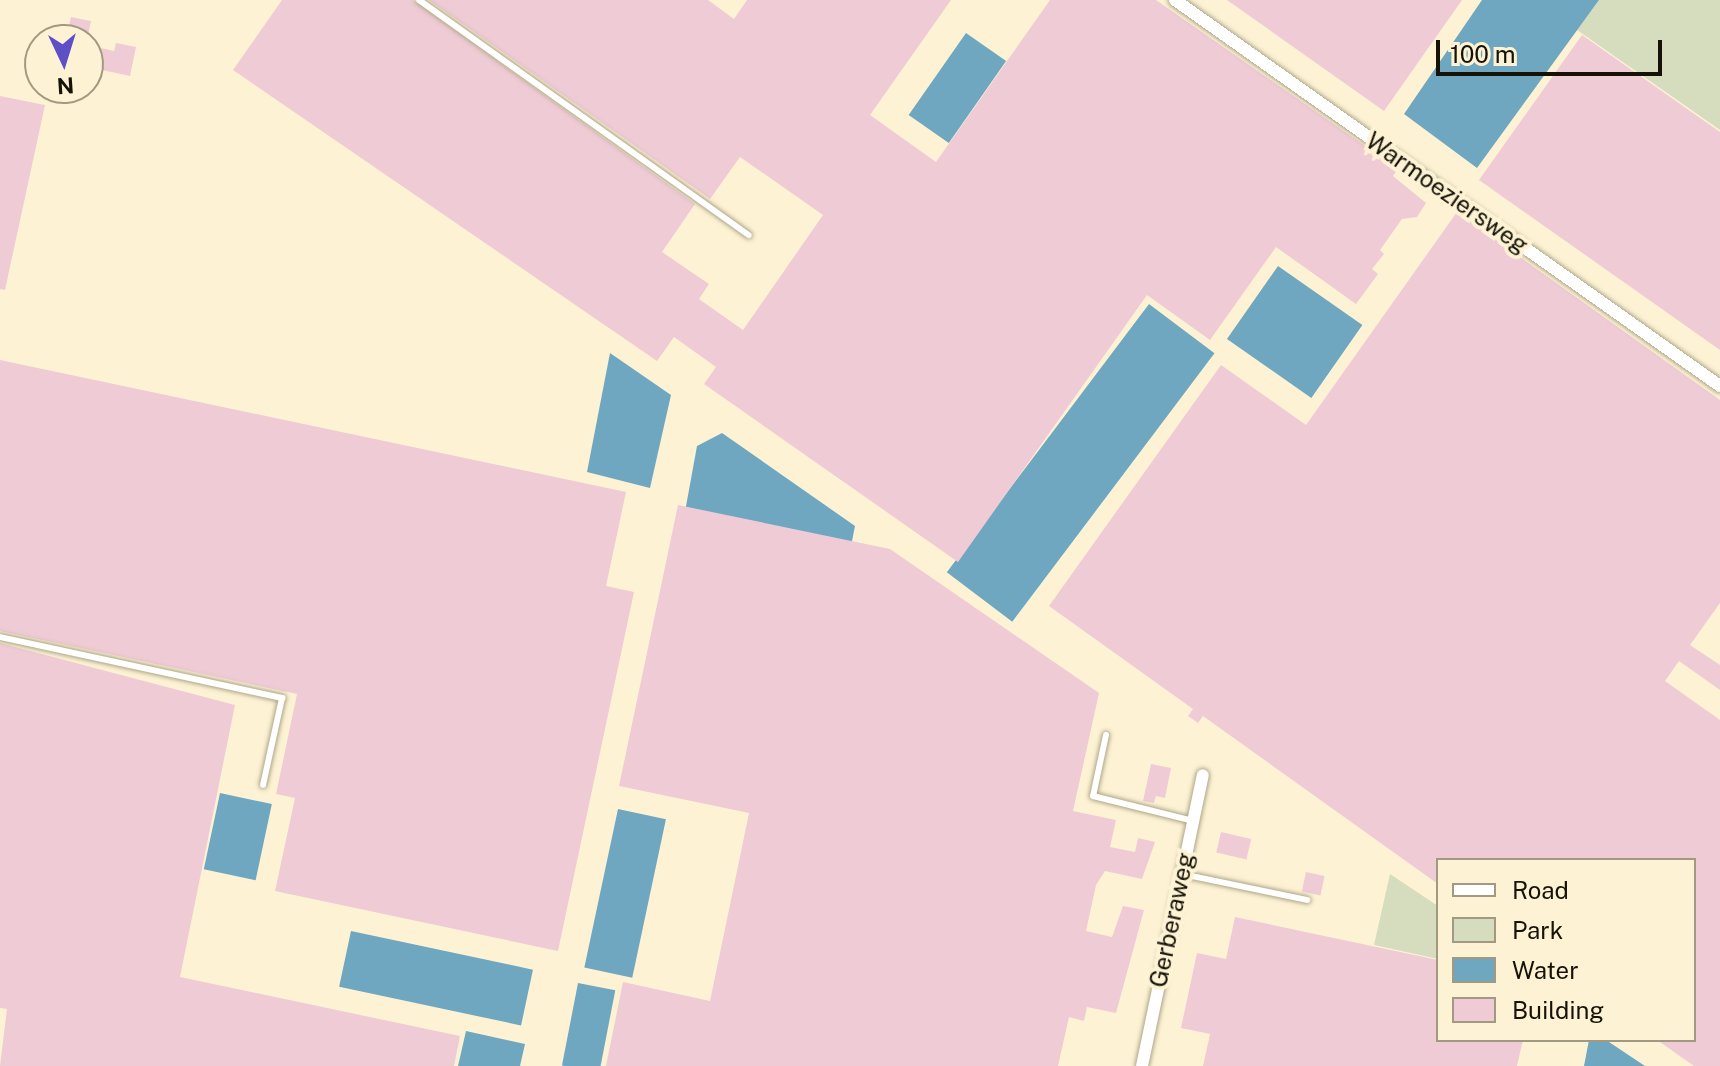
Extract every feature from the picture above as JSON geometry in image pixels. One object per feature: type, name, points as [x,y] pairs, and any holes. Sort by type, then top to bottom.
[{"type":"street","name":"Warmoeziersweg","points":[[1175,0],[1720,386]]},
{"type":"street","name":"Gerberaweg","points":[[1142,1066],[1203,775]]},
{"type":"lane","points":[[419,0],[749,235]]},
{"type":"lane","points":[[0,637],[282,698],[263,785]]},
{"type":"lane","points":[[1106,735],[1093,796],[1193,821]]},
{"type":"lane","points":[[1182,874],[1307,900]]},
{"type":"green space","points":[[1599,0],[1720,0],[1720,130],[1577,30]]},
{"type":"green space","points":[[1390,874],[1436,905],[1436,959],[1374,945]]},
{"type":"water","points":[[1482,0],[1599,0],[1477,168],[1404,114]]},
{"type":"water","points":[[966,33],[1006,61],[949,143],[909,115]]},
{"type":"water","points":[[1278,266],[1362,325],[1311,398],[1227,339]]},
{"type":"water","points":[[1149,304],[1214,353],[1012,622],[947,572]]},
{"type":"water","points":[[610,353],[671,395],[650,488],[587,472]]},
{"type":"water","points":[[722,433],[855,526],[841,596],[676,561],[697,446]]},
{"type":"water","points":[[220,793],[272,804],[256,880],[204,869]]},
{"type":"water","points":[[618,809],[666,819],[632,978],[584,967]]},
{"type":"water","points":[[351,931],[533,970],[521,1025],[339,987]]},
{"type":"water","points":[[578,983],[615,990],[601,1066],[562,1065]]},
{"type":"water","points":[[466,1031],[525,1044],[520,1066],[458,1066]]},
{"type":"water","points":[[1589,1042],[1609,1042],[1645,1066],[1584,1066]]},
{"type":"building","points":[[282,0],[413,0],[695,204],[662,252],[709,284],[699,299],[743,330],[823,215],[740,157],[710,199],[429,0],[708,0],[734,19],[747,0],[951,0],[870,115],[936,162],[1050,0],[1156,0],[1398,169],[1393,176],[1426,203],[1417,217],[1402,219],[1380,250],[1384,254],[1372,269],[1378,274],[1356,304],[1276,247],[1210,340],[1147,295],[958,562],[704,384],[716,367],[674,337],[657,361],[233,70]]},
{"type":"building","points":[[1227,0],[1462,0],[1384,111]]},
{"type":"building","points":[[71,17],[91,21],[90,24],[69,24]]},
{"type":"building","points":[[1582,35],[1720,132],[1720,350],[1479,180]]},
{"type":"building","points":[[116,43],[136,47],[130,76],[104,70],[104,49],[114,51]]},
{"type":"building","points":[[0,96],[24,101],[24,104],[45,105],[5,290],[0,289]]},
{"type":"building","points":[[1457,212],[1720,400],[1720,603],[1690,645],[1720,665],[1720,690],[1679,661],[1665,681],[1720,720],[1720,1066],[1694,1066],[1660,1042],[1696,1042],[1696,858],[1436,858],[1436,883],[1203,716],[1198,723],[1188,716],[1193,709],[1049,606],[1221,365],[1306,425]]},
{"type":"building","points":[[0,360],[626,492],[606,586],[634,592],[558,951],[275,891],[295,798],[276,794],[297,694],[0,631]]},
{"type":"building","points":[[678,505],[890,549],[1099,693],[1073,811],[1116,820],[1110,847],[1135,852],[1138,838],[1155,842],[1142,879],[1105,871],[1096,885],[1086,931],[1112,937],[1123,906],[1144,910],[1116,1013],[1087,1007],[1084,1021],[1069,1017],[1058,1066],[606,1066],[623,982],[710,1001],[749,813],[619,786]]},
{"type":"building","points":[[0,643],[235,705],[180,977],[460,1036],[454,1066],[0,1066],[7,1009],[0,1008]]},
{"type":"building","points":[[1151,764],[1171,768],[1165,798],[1156,796],[1154,803],[1143,801]]},
{"type":"building","points":[[1221,832],[1251,839],[1246,859],[1216,852]]},
{"type":"building","points":[[1306,872],[1325,876],[1320,896],[1302,892]]},
{"type":"building","points":[[1235,917],[1436,960],[1436,1042],[1523,1042],[1517,1066],[1203,1066],[1210,1034],[1181,1028],[1197,953],[1226,959]]}]
